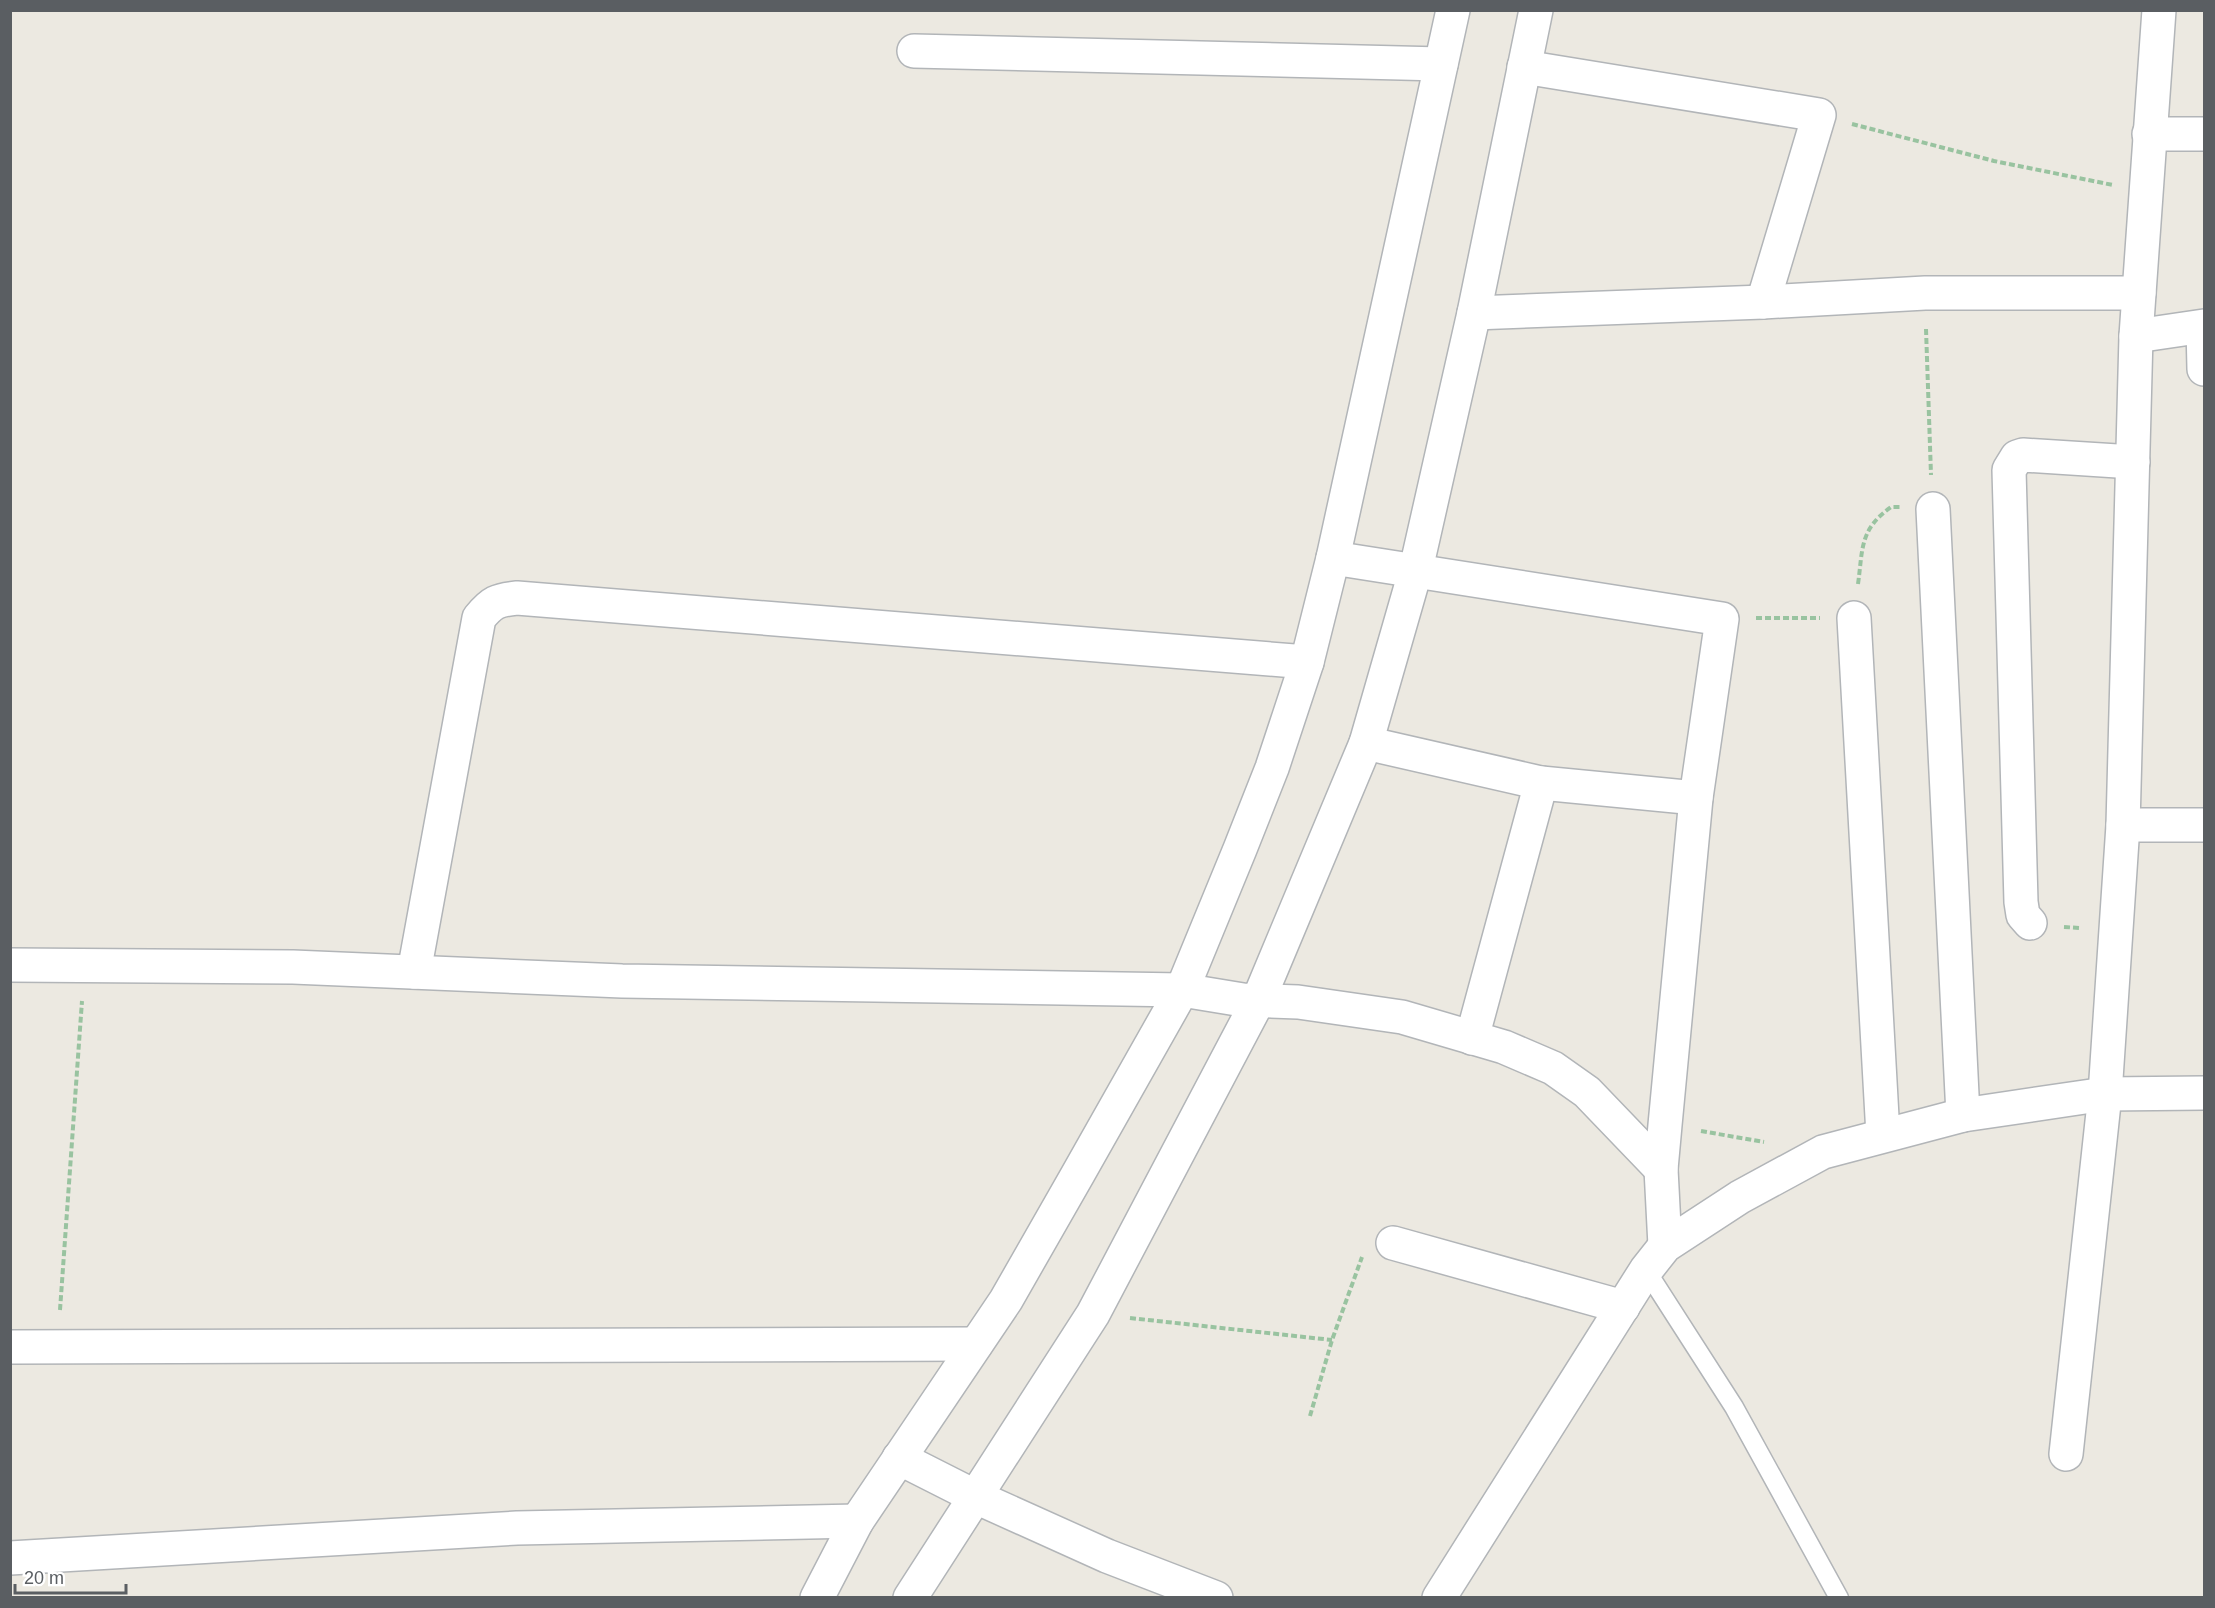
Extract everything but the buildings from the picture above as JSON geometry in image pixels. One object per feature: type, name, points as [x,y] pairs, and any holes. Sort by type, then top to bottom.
[{"type":"street","points":[[817,1598],[858,1521],[1006,1299],[1182,990],[1272,768],[1307,662],[1333,558],[1452,10]]},
{"type":"street","points":[[910,1598],[1093,1314],[1258,1001],[1366,743],[1416,570],[1474,313],[1536,10]]},
{"type":"street","points":[[2066,1454],[2105,1094],[2123,825],[2136,336],[2159,10]]},
{"type":"street","points":[[914,51],[1441,64]]},
{"type":"street","points":[[1524,67],[1819,115],[1763,302]]},
{"type":"street","points":[[2149,134],[2205,134]]},
{"type":"street","points":[[1474,313],[1763,302],[1925,293],[2139,293]]},
{"type":"street","points":[[2136,336],[2204,327],[2205,369]]},
{"type":"street","points":[[2031,923],[2023,915],[2021,903],[2009,470],[2017,457],[2023,455],[2133,462]]},
{"type":"street","points":[[1932,509],[1963,1115]]},
{"type":"street","points":[[1333,558],[1722,619],[1696,798],[1661,1169],[1656,1258]]},
{"type":"street","points":[[414,972],[479,618],[489,605],[500,599],[552,601],[1307,662]]},
{"type":"street","points":[[1854,618],[1883,1135]]},
{"type":"street","points":[[1366,743],[1541,783],[1696,798]]},
{"type":"street","points":[[1472,1038],[1541,783]]},
{"type":"street","points":[[2123,825],[2205,825]]},
{"type":"street","points":[[10,964],[293,967],[622,981],[1182,990],[1258,1001],[1299,1002],[1402,1017],[1504,1047],[1553,1068],[1587,1092],[1661,1169]]},
{"type":"street","points":[[1439,1598],[1656,1258],[1740,1197],[1823,1152],[1963,1115],[2105,1094],[2205,1093]]},
{"type":"street","points":[[1393,1243],[1623,1307]]},
{"type":"street","points":[[10,1347],[976,1344]]},
{"type":"street","points":[[899,1458],[976,1497],[1107,1556],[1216,1598]]},
{"type":"street","points":[[10,1558],[517,1528],[858,1521]]},
{"type":"lane","points":[[1656,1258],[1734,1407],[1839,1598]]},
{"type":"path","points":[[1819,115],[1994,161],[2146,192]]},
{"type":"path","points":[[1722,619],[1854,618],[1865,535],[1871,523],[1891,507],[1932,509],[1925,293]]},
{"type":"path","points":[[2031,923],[2038,926],[2116,930]]},
{"type":"path","points":[[57,1347],[84,965]]},
{"type":"path","points":[[1665,1125],[1766,1142]]},
{"type":"path","points":[[1310,1416],[1332,1340],[1359,1262],[1366,1250],[1383,1243],[1393,1243]]},
{"type":"path","points":[[1093,1314],[1332,1340]]}]
